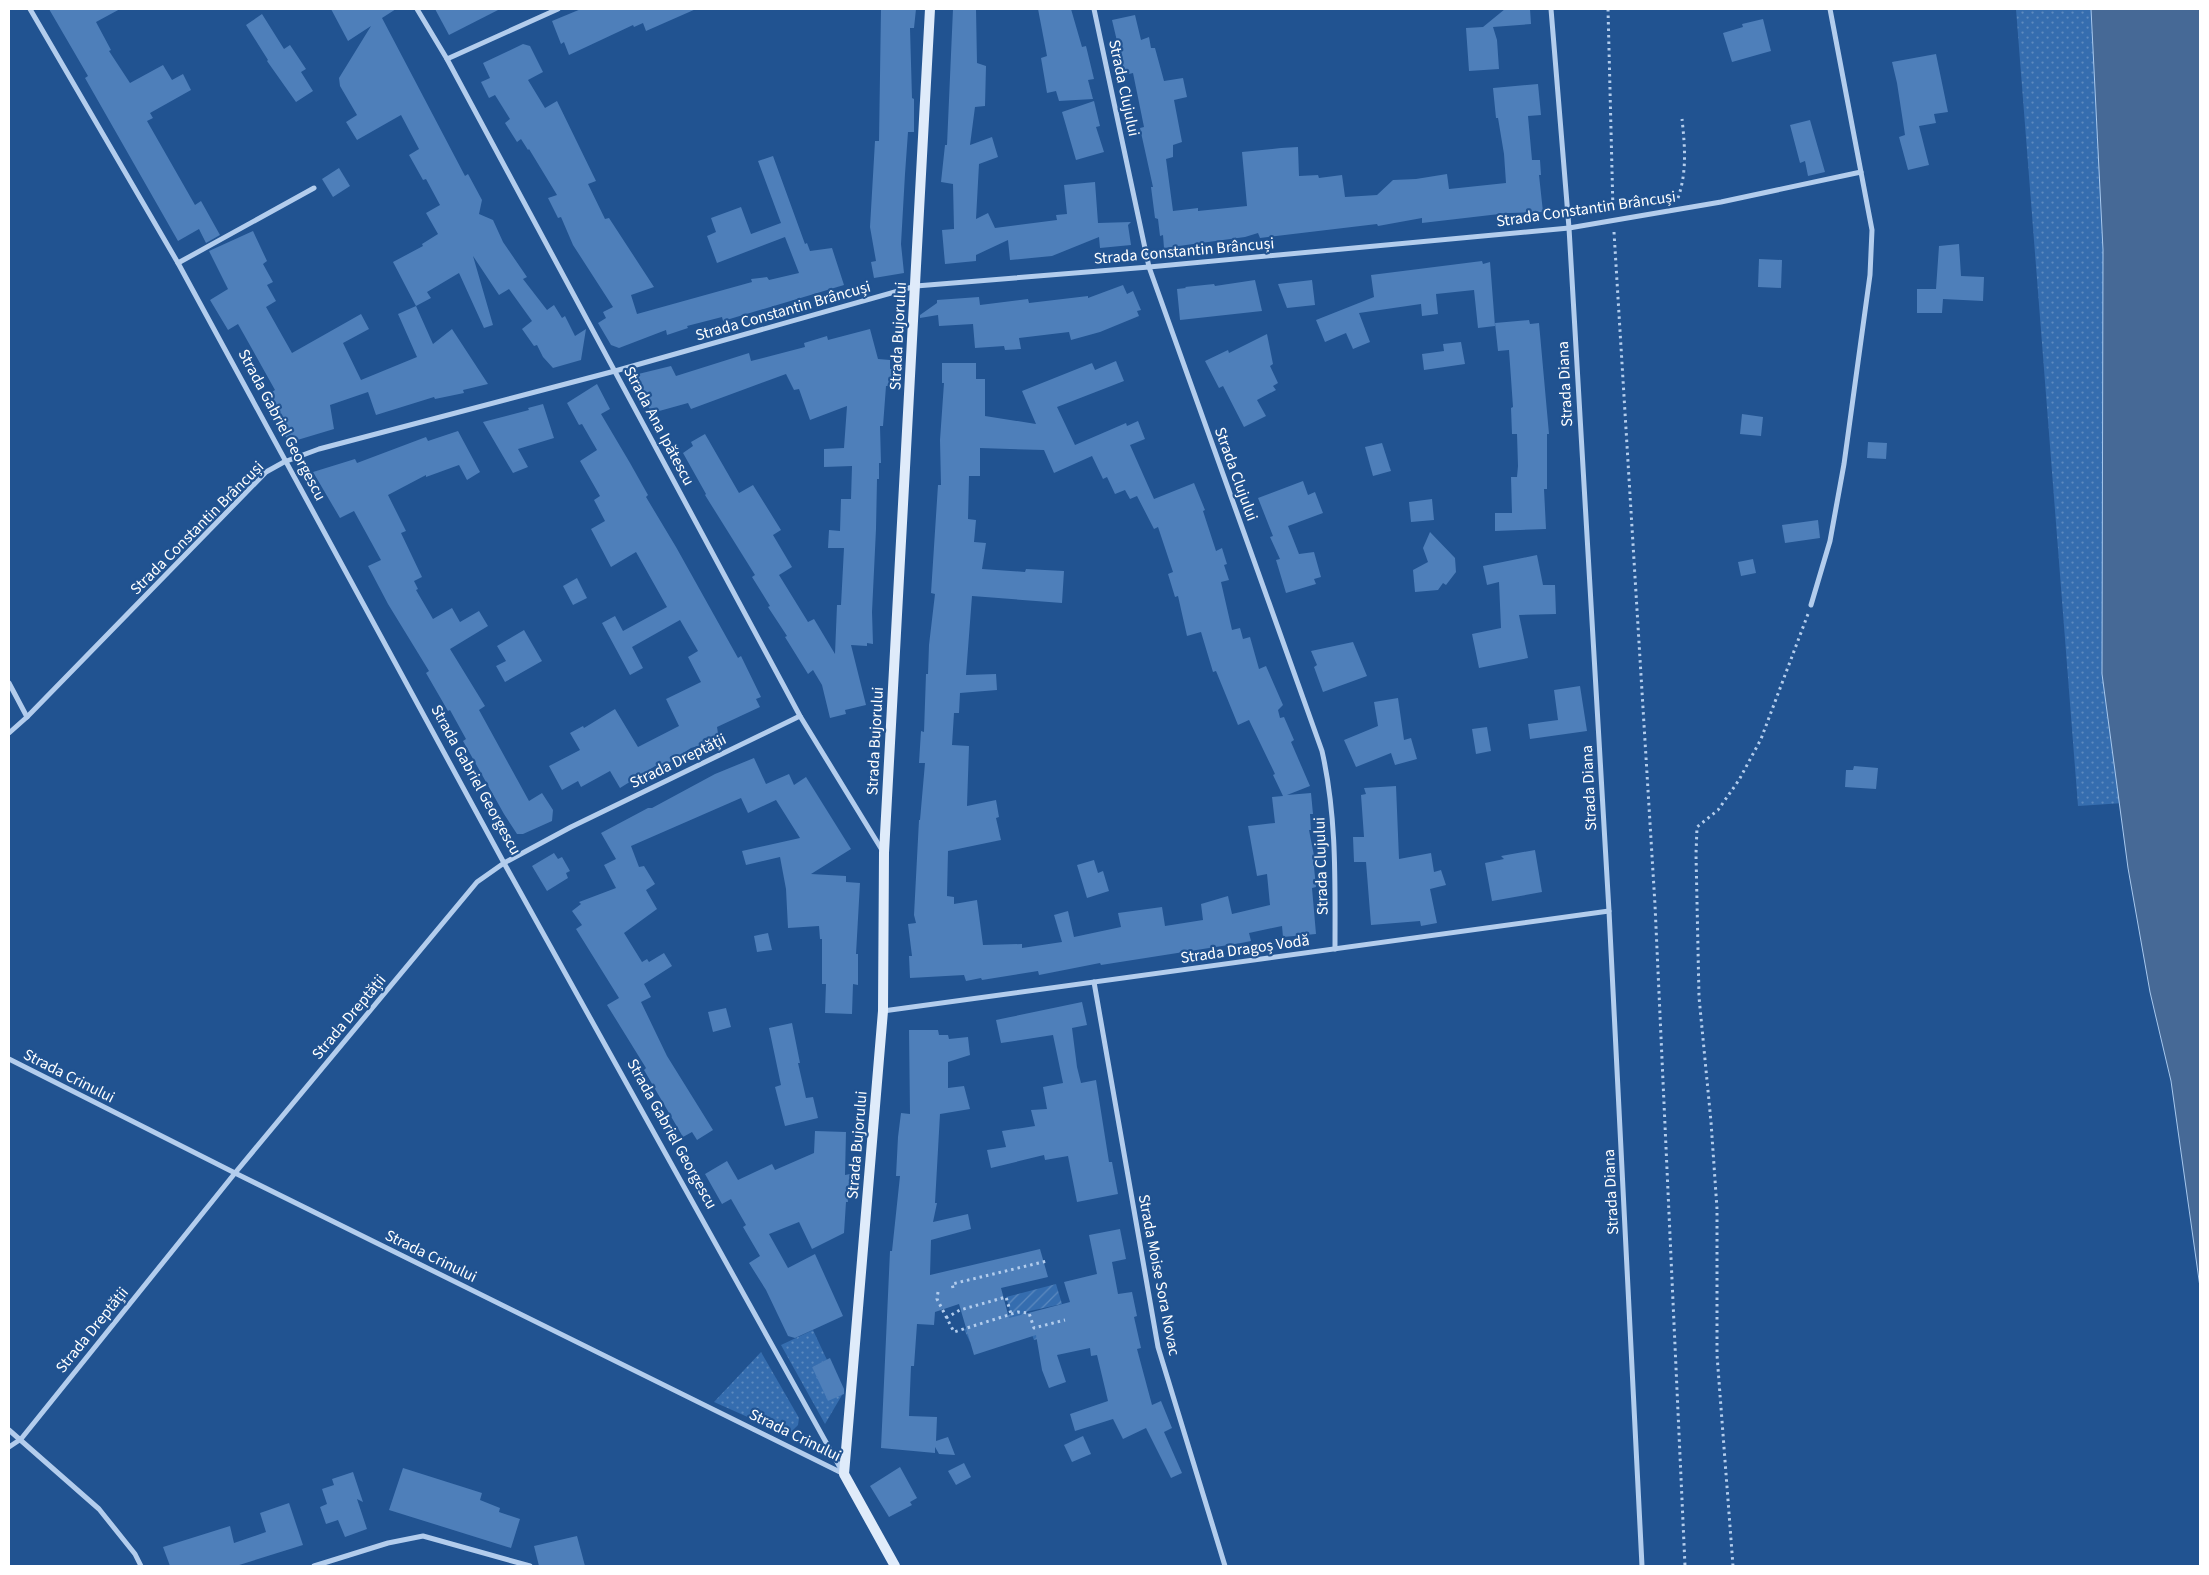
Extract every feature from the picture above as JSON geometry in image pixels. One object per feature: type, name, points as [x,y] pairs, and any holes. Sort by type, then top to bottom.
[{"type":"street","name":"Strada Gabriel Georgescu","points":[[30,9],[178,263],[284,462],[504,862],[895,1566]]},
{"type":"street","name":"Strada Ana Ipătescu","points":[[417,9],[447,59],[800,716],[884,853]]},
{"type":"street","points":[[447,59],[558,9]]},
{"type":"street","name":"Strada Bujorului","points":[[844,1474],[884,1012],[884,853],[930,9]]},
{"type":"street","name":"Strada Clujului","points":[[1094,9],[1149,267],[1322,751],[1330,786],[1335,846],[1335,949]]},
{"type":"street","name":"Strada Diana","points":[[1551,9],[1569,228],[1609,910],[1642,1566]]},
{"type":"street","points":[[1811,605],[1832,531],[1857,379],[1870,276],[1872,230],[1830,9]]},
{"type":"street","name":"Strada Constantin Brâncuși","points":[[9,733],[28,717],[266,472],[284,462],[318,449],[615,371],[916,286],[1149,267],[1569,228],[1721,202],[1861,172]]},
{"type":"street","points":[[178,263],[314,188]]},
{"type":"street","points":[[9,683],[28,717]]},
{"type":"street","name":"Strada Dreptății","points":[[9,1447],[21,1439],[235,1173],[477,882],[504,862],[800,716]]},
{"type":"street","name":"Strada Dragoș Vodă","points":[[884,1012],[1609,910]]},
{"type":"street","name":"Strada Moise Sora Novac","points":[[1094,982],[1158,1347],[1225,1566]]},
{"type":"street","name":"Strada Crinului","points":[[9,1059],[235,1173],[844,1474]]},
{"type":"street","points":[[9,1430],[99,1510],[135,1554],[141,1566]]},
{"type":"street","points":[[314,1566],[388,1543],[423,1536],[530,1566]]},
{"type":"path","points":[[1608,9],[1613,220],[1656,904],[1685,1566]]},
{"type":"path","points":[[1669,211],[1677,198],[1682,184],[1685,155],[1682,119]]},
{"type":"path","points":[[1733,1566],[1717,1355],[1717,1209],[1712,1122],[1699,998],[1697,827],[1718,810],[1739,780],[1761,739],[1778,698],[1811,605]]},
{"type":"path","points":[[953,1288],[952,1284],[1047,1261]]},
{"type":"path","points":[[938,1292],[937,1299],[954,1332],[1018,1312],[1030,1313],[1034,1328],[1064,1320]]},
{"type":"path","points":[[946,1318],[960,1310],[1006,1297],[1011,1314]]},
{"type":"shaded area","points":[[2016,9],[2200,9],[2200,798],[2078,806]]},
{"type":"shaded area","points":[[2091,9],[2200,9],[2200,1287],[2171,1081],[2150,992],[2128,868],[2102,674],[2103,250]]},
{"type":"shaded area","points":[[1056,1284],[1062,1304],[1025,1312],[1028,1324],[1060,1333],[1034,1340],[1028,1325],[970,1342],[964,1329],[1011,1314],[1006,1297]]},
{"type":"shaded area","points":[[813,1330],[827,1360],[812,1367],[842,1395],[825,1424],[781,1345]]},
{"type":"shaded area","points":[[761,1352],[799,1418],[798,1425],[791,1432],[779,1431],[714,1402]]},
{"type":"building","points":[[49,9],[120,9],[96,22],[111,50],[109,51],[130,83],[163,65],[172,80],[183,74],[191,90],[150,113],[153,118],[147,121],[195,205],[201,201],[220,235],[206,243],[199,229],[178,241],[85,78],[88,76]]},
{"type":"building","points":[[331,9],[396,9],[382,18],[465,176],[468,174],[482,200],[479,214],[493,220],[503,242],[527,277],[523,279],[547,310],[554,305],[562,318],[565,316],[575,336],[586,329],[581,360],[553,368],[543,357],[537,345],[534,346],[522,329],[532,321],[509,289],[499,295],[473,256],[493,325],[484,328],[459,273],[427,292],[431,298],[416,306],[393,262],[423,246],[422,244],[438,234],[426,213],[440,205],[426,179],[423,180],[409,155],[419,149],[401,115],[357,140],[346,122],[357,115],[340,86],[339,78],[371,26],[348,41]]},
{"type":"building","points":[[435,9],[500,9],[449,35]]},
{"type":"building","points":[[581,9],[696,9],[646,31],[643,23],[634,27],[633,25],[569,55],[564,42],[561,44],[552,21]]},
{"type":"building","points":[[881,9],[916,9],[914,28],[910,28],[914,132],[908,132],[905,174],[901,244],[904,273],[874,278],[871,262],[876,261],[870,227],[875,141],[879,141]]},
{"type":"building","points":[[953,9],[976,9],[977,63],[986,66],[985,106],[975,107],[970,145],[992,137],[998,157],[979,164],[976,219],[988,213],[995,228],[1057,220],[1056,215],[1067,214],[1064,185],[1095,182],[1098,223],[1131,222],[1128,225],[1131,245],[1100,248],[1099,237],[1052,256],[1010,260],[1008,240],[976,255],[976,261],[945,264],[942,230],[954,229],[953,184],[941,182],[945,145],[947,145]]},
{"type":"building","points":[[1038,9],[1071,9],[1082,47],[1086,46],[1094,79],[1088,80],[1093,99],[1059,101],[1056,91],[1047,93],[1041,58],[1047,56]]},
{"type":"building","points":[[1505,9],[1530,9],[1531,24],[1493,27],[1497,40],[1499,69],[1469,71],[1466,28],[1483,27]]},
{"type":"building","points":[[262,14],[284,49],[290,45],[306,69],[301,72],[313,91],[296,102],[267,61],[246,25]]},
{"type":"building","points":[[1135,15],[1141,40],[1149,37],[1151,48],[1155,48],[1164,81],[1183,78],[1187,97],[1174,100],[1182,142],[1173,145],[1173,157],[1166,159],[1173,211],[1198,208],[1198,211],[1247,206],[1242,152],[1281,148],[1298,147],[1299,176],[1318,175],[1319,178],[1342,175],[1345,197],[1377,195],[1393,180],[1416,179],[1447,174],[1449,189],[1506,183],[1504,154],[1498,118],[1496,118],[1493,88],[1538,84],[1541,115],[1528,116],[1532,160],[1540,160],[1541,175],[1539,175],[1543,212],[1508,213],[1422,223],[1422,218],[1378,226],[1377,224],[1260,238],[1258,233],[1245,237],[1164,248],[1163,235],[1160,236],[1158,219],[1155,218],[1151,187],[1153,187],[1140,128],[1144,127],[1133,73],[1125,75],[1112,20]]},
{"type":"building","points":[[1763,19],[1771,51],[1732,62],[1723,33],[1743,27],[1742,24]]},
{"type":"building","points":[[523,44],[530,46],[543,72],[528,80],[545,108],[557,101],[596,181],[588,184],[605,219],[609,218],[654,287],[631,295],[637,314],[752,282],[751,279],[767,277],[769,280],[799,273],[785,237],[717,263],[707,236],[716,232],[711,218],[741,207],[751,234],[781,223],[758,161],[773,156],[805,244],[807,243],[810,251],[832,248],[844,285],[723,321],[722,317],[687,326],[688,328],[667,335],[666,330],[619,348],[611,345],[598,323],[606,318],[603,312],[613,307],[573,245],[561,217],[558,218],[548,198],[557,195],[529,149],[521,139],[517,142],[505,123],[510,119],[495,95],[489,98],[481,82],[490,78],[483,63]]},
{"type":"building","points":[[1936,54],[1948,112],[1934,114],[1936,123],[1919,126],[1929,165],[1908,170],[1899,137],[1905,135],[1892,62]]},
{"type":"building","points":[[1094,101],[1100,126],[1096,127],[1104,152],[1076,160],[1062,112]]},
{"type":"building","points":[[1810,120],[1825,172],[1808,176],[1805,161],[1800,163],[1790,125]]},
{"type":"building","points":[[339,168],[350,186],[333,197],[322,179]]},
{"type":"building","points":[[253,231],[267,261],[263,264],[273,282],[267,285],[276,301],[266,307],[292,353],[361,314],[369,329],[343,343],[361,380],[417,357],[398,314],[416,306],[433,344],[452,329],[488,384],[463,390],[464,393],[435,399],[434,397],[376,415],[368,392],[330,405],[334,429],[294,441],[287,439],[264,397],[275,390],[238,324],[228,330],[210,300],[228,289],[209,251]]},
{"type":"building","points":[[1959,244],[1961,276],[1984,277],[1983,301],[1943,299],[1942,313],[1917,313],[1917,289],[1936,289],[1939,246]]},
{"type":"building","points":[[1759,259],[1782,260],[1781,288],[1758,287]]},
{"type":"building","points":[[1482,261],[1483,264],[1490,262],[1495,326],[1478,328],[1474,290],[1436,294],[1438,314],[1422,316],[1421,304],[1359,313],[1370,342],[1353,349],[1346,333],[1325,342],[1316,320],[1374,297],[1371,275]]},
{"type":"building","points":[[1255,280],[1262,311],[1180,320],[1177,289]]},
{"type":"building","points":[[1312,280],[1315,305],[1287,308],[1278,284]]},
{"type":"building","points":[[1123,285],[1127,294],[1133,291],[1141,310],[1137,311],[1139,316],[1100,332],[1071,340],[1069,332],[1019,338],[1021,349],[1005,350],[1004,346],[975,348],[973,324],[939,326],[938,315],[920,318],[920,315],[937,303],[937,300],[979,297],[980,305],[1028,299],[1029,303],[1088,296],[1088,298]]},
{"type":"building","points":[[1529,320],[1530,324],[1539,323],[1549,434],[1547,434],[1547,489],[1544,489],[1546,529],[1495,531],[1495,513],[1512,513],[1511,477],[1517,477],[1518,466],[1517,434],[1512,434],[1511,408],[1513,407],[1509,350],[1498,351],[1495,323]]},
{"type":"building","points":[[870,329],[878,359],[890,360],[890,369],[894,369],[894,386],[886,386],[883,426],[880,426],[881,463],[879,463],[879,479],[877,479],[872,612],[873,644],[867,643],[867,646],[851,645],[866,705],[845,710],[846,714],[830,718],[822,685],[813,670],[808,674],[785,637],[787,636],[768,607],[770,606],[752,577],[755,575],[705,495],[683,453],[693,446],[691,442],[705,434],[739,493],[753,485],[781,530],[773,535],[792,567],[779,575],[808,622],[814,619],[835,654],[837,605],[841,605],[844,548],[828,548],[829,530],[840,531],[841,499],[851,499],[852,466],[824,467],[824,449],[844,448],[847,406],[810,420],[799,389],[794,390],[786,374],[691,409],[688,403],[652,413],[630,376],[671,366],[676,376],[749,353],[751,361],[805,347],[804,343],[827,336],[828,340]]},
{"type":"building","points":[[1267,334],[1273,364],[1270,366],[1278,383],[1273,386],[1276,390],[1257,400],[1266,416],[1244,427],[1223,386],[1219,388],[1205,361],[1228,350],[1229,353]]},
{"type":"building","points":[[1461,342],[1465,364],[1424,370],[1422,354],[1444,351],[1443,344]]},
{"type":"building","points":[[1116,361],[1124,381],[1057,407],[1075,445],[1126,423],[1127,426],[1138,421],[1145,439],[1130,445],[1154,499],[1194,483],[1205,510],[1203,511],[1216,551],[1222,548],[1227,564],[1224,565],[1229,580],[1221,582],[1232,630],[1240,628],[1243,639],[1250,637],[1259,669],[1266,666],[1283,705],[1278,710],[1280,718],[1284,717],[1294,740],[1291,742],[1310,786],[1287,795],[1311,793],[1313,814],[1310,814],[1311,830],[1309,830],[1316,866],[1314,867],[1316,887],[1312,888],[1316,934],[1283,937],[1282,926],[1249,933],[1251,941],[1101,965],[1100,963],[1039,975],[1038,971],[966,981],[964,975],[910,978],[909,956],[912,956],[908,924],[916,923],[914,915],[919,820],[925,763],[919,763],[921,731],[924,732],[926,674],[928,674],[929,645],[935,594],[931,593],[938,485],[941,485],[940,440],[944,383],[942,383],[942,363],[976,363],[976,379],[985,379],[985,416],[1036,424],[1022,391],[1092,363],[1095,370]],"holes":[[[980,448],[1044,450],[1054,473],[1092,456],[1103,479],[1107,477],[1115,494],[1125,490],[1130,499],[1137,496],[1154,529],[1158,527],[1173,572],[1168,574],[1175,597],[1178,596],[1187,636],[1201,632],[1213,672],[1216,671],[1238,725],[1249,720],[1275,774],[1273,775],[1283,796],[1272,797],[1275,823],[1248,826],[1257,876],[1267,874],[1270,905],[1232,914],[1228,896],[1201,904],[1203,920],[1165,926],[1162,907],[1118,913],[1121,927],[1074,937],[1068,911],[1054,915],[1062,942],[1022,948],[1022,944],[983,945],[977,900],[954,904],[954,897],[947,896],[948,851],[1001,840],[996,818],[999,817],[996,800],[967,806],[969,746],[952,745],[954,713],[959,713],[960,693],[997,690],[996,674],[966,675],[972,596],[1062,603],[1064,571],[1026,569],[1025,572],[982,569],[986,543],[974,542],[976,520],[968,519],[969,476],[980,476]]]},
{"type":"building","points":[[597,384],[610,409],[601,414],[738,658],[741,656],[761,697],[756,699],[760,707],[717,727],[719,740],[691,748],[662,767],[660,763],[620,788],[610,771],[581,787],[578,781],[562,790],[549,766],[580,750],[570,733],[583,726],[584,728],[615,709],[638,747],[679,726],[666,699],[701,682],[688,657],[698,651],[680,620],[632,647],[643,668],[630,675],[602,623],[615,616],[623,631],[667,607],[636,552],[611,567],[591,529],[605,521],[594,500],[600,496],[580,461],[597,450],[582,424],[579,425],[567,403]]},
{"type":"building","points":[[543,404],[554,438],[518,449],[528,467],[513,473],[483,422],[529,410],[528,408]]},
{"type":"building","points":[[1742,414],[1763,417],[1761,436],[1740,434]]},
{"type":"building","points":[[458,431],[480,472],[467,480],[459,465],[426,477],[426,475],[388,495],[406,531],[401,533],[422,577],[414,581],[418,589],[416,590],[433,619],[452,608],[460,622],[479,611],[488,626],[450,649],[485,706],[479,710],[529,801],[542,793],[553,810],[552,821],[523,834],[517,834],[504,814],[463,741],[466,739],[450,710],[448,711],[426,673],[429,671],[388,604],[368,566],[381,560],[354,511],[340,518],[313,472],[355,459],[357,463],[426,437],[428,441]]},
{"type":"building","points":[[1868,442],[1887,443],[1886,459],[1867,458]]},
{"type":"building","points":[[1382,443],[1391,471],[1373,476],[1365,447]]},
{"type":"building","points":[[1303,481],[1308,495],[1315,492],[1323,513],[1288,526],[1299,554],[1314,552],[1321,577],[1314,579],[1316,584],[1286,593],[1276,560],[1280,559],[1270,537],[1273,536],[1258,498]]},
{"type":"building","points":[[1432,499],[1434,520],[1411,522],[1409,502]]},
{"type":"building","points":[[1818,520],[1820,538],[1785,543],[1782,525]]},
{"type":"building","points":[[1430,532],[1455,558],[1456,572],[1446,585],[1443,583],[1438,590],[1415,592],[1413,570],[1428,562],[1423,548]]},
{"type":"building","points":[[1537,555],[1543,585],[1555,585],[1556,614],[1519,615],[1528,658],[1479,668],[1472,634],[1501,628],[1499,582],[1487,585],[1483,566]]},
{"type":"building","points":[[1753,559],[1756,573],[1741,576],[1738,562]]},
{"type":"building","points":[[577,578],[587,598],[573,605],[563,586]]},
{"type":"building","points":[[524,630],[542,661],[505,682],[496,666],[506,661],[497,646]]},
{"type":"building","points":[[1353,642],[1367,676],[1323,692],[1314,667],[1317,665],[1311,651]]},
{"type":"building","points":[[1580,686],[1587,731],[1530,739],[1528,724],[1558,720],[1554,690]]},
{"type":"building","points":[[1398,698],[1404,740],[1411,738],[1417,759],[1395,765],[1391,753],[1356,767],[1344,740],[1378,726],[1374,702]]},
{"type":"building","points":[[1487,727],[1491,751],[1476,754],[1472,729]]},
{"type":"building","points":[[754,758],[766,784],[789,774],[794,785],[806,777],[851,849],[811,874],[846,876],[846,882],[860,883],[856,954],[858,954],[858,985],[853,984],[852,1014],[825,1013],[826,984],[822,984],[822,939],[820,939],[819,926],[788,928],[786,889],[780,857],[746,865],[742,851],[800,838],[776,800],[748,813],[741,798],[631,846],[639,867],[644,866],[655,884],[646,890],[657,909],[624,933],[642,962],[647,959],[649,962],[664,953],[672,966],[644,984],[651,997],[641,1002],[667,1056],[713,1130],[697,1140],[692,1132],[683,1137],[644,1070],[646,1068],[607,1005],[619,998],[576,929],[582,925],[572,911],[581,904],[579,902],[616,888],[604,865],[616,859],[601,833],[715,774]]},
{"type":"building","points":[[1854,766],[1878,768],[1876,789],[1845,787],[1846,770],[1853,770]]},
{"type":"building","points":[[1396,786],[1399,859],[1431,853],[1434,872],[1441,870],[1446,885],[1430,889],[1437,923],[1421,926],[1420,921],[1371,925],[1366,862],[1354,862],[1353,837],[1364,837],[1361,795],[1366,794],[1364,788]]},
{"type":"building","points":[[1535,850],[1542,892],[1492,901],[1485,863],[1504,859],[1501,856]]},
{"type":"building","points":[[554,853],[558,859],[562,857],[570,871],[566,873],[568,878],[547,891],[532,866]]},
{"type":"building","points":[[1094,860],[1098,873],[1103,871],[1109,891],[1087,898],[1077,865]]},
{"type":"building","points":[[768,933],[772,950],[757,952],[754,936]]},
{"type":"building","points":[[1082,1002],[1087,1025],[1072,1028],[1077,1067],[1081,1083],[1096,1080],[1109,1162],[1112,1162],[1118,1194],[1077,1202],[1068,1156],[1045,1160],[1044,1155],[991,1168],[987,1150],[1006,1147],[1002,1131],[1035,1126],[1031,1110],[1047,1109],[1043,1087],[1063,1083],[1053,1035],[1001,1043],[996,1020]]},
{"type":"building","points":[[726,1008],[731,1027],[713,1032],[708,1012]]},
{"type":"building","points":[[792,1023],[806,1098],[813,1097],[818,1118],[785,1126],[775,1087],[781,1085],[769,1028]]},
{"type":"building","points":[[909,1030],[938,1030],[939,1035],[948,1035],[949,1039],[968,1037],[970,1055],[948,1062],[948,1088],[964,1086],[970,1109],[940,1114],[935,1203],[937,1203],[933,1222],[968,1214],[971,1229],[931,1240],[930,1275],[1040,1249],[1048,1277],[1001,1288],[1009,1318],[1070,1302],[1064,1282],[1097,1274],[1089,1235],[1120,1229],[1126,1259],[1112,1262],[1118,1294],[1132,1292],[1137,1316],[1134,1317],[1141,1348],[1137,1349],[1152,1405],[1161,1401],[1172,1428],[1164,1432],[1182,1473],[1171,1478],[1146,1428],[1123,1439],[1113,1419],[1075,1431],[1070,1414],[1108,1401],[1097,1355],[1091,1356],[1090,1348],[1057,1355],[1066,1382],[1049,1388],[1042,1370],[1036,1335],[974,1355],[959,1304],[935,1312],[934,1325],[917,1324],[914,1366],[911,1366],[909,1416],[937,1417],[936,1441],[948,1437],[955,1455],[939,1454],[935,1447],[935,1453],[881,1448],[890,1251],[892,1251],[900,1176],[896,1176],[898,1137],[901,1113],[910,1114]]},
{"type":"building","points":[[815,1131],[846,1132],[845,1175],[850,1174],[851,1190],[847,1190],[848,1202],[846,1202],[844,1233],[812,1249],[799,1222],[769,1234],[788,1268],[815,1254],[843,1316],[795,1338],[788,1336],[766,1290],[749,1263],[760,1256],[743,1227],[746,1225],[731,1199],[722,1204],[705,1174],[727,1161],[738,1180],[772,1164],[775,1170],[814,1153]]},
{"type":"building","points":[[830,1358],[844,1389],[844,1394],[828,1401],[812,1367]]},
{"type":"building","points":[[1083,1436],[1091,1454],[1072,1462],[1064,1445]]},
{"type":"building","points":[[964,1463],[971,1477],[956,1485],[948,1471]]},
{"type":"building","points":[[900,1467],[917,1498],[910,1502],[912,1505],[889,1517],[870,1486]]},
{"type":"building","points":[[403,1468],[482,1493],[480,1500],[500,1508],[499,1512],[520,1519],[511,1548],[389,1510]]},
{"type":"building","points":[[353,1472],[363,1502],[357,1499],[367,1529],[345,1537],[338,1520],[326,1524],[320,1507],[327,1504],[322,1489],[334,1485],[332,1479]]},
{"type":"building","points":[[289,1503],[303,1545],[236,1566],[170,1566],[163,1547],[230,1526],[234,1543],[266,1532],[260,1513]]},
{"type":"building","points":[[577,1536],[585,1566],[539,1566],[534,1546]]}]
